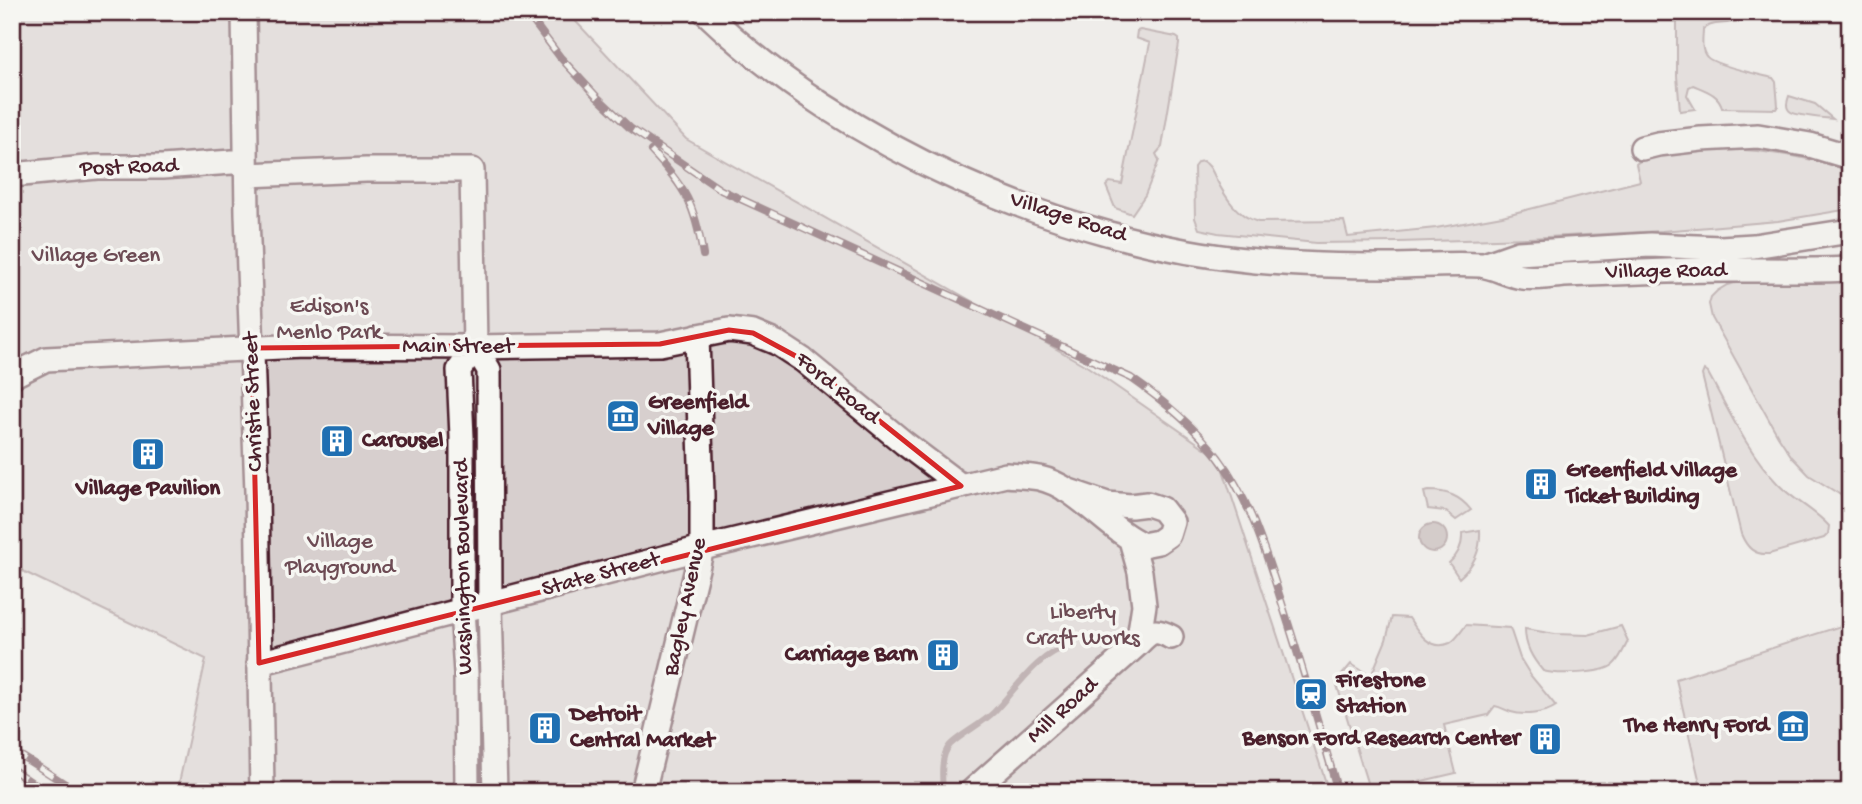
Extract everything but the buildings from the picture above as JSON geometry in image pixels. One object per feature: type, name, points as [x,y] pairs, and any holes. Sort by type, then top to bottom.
[{"type":"street","name":"Christie Street","points":[[244,12],[262,792]]},
{"type":"street","name":"Village Road","points":[[705,12],[783,77],[893,147],[1027,208],[1108,233],[1177,250],[1254,261],[1344,265],[1484,265],[1522,277],[1686,270],[1850,269]]},
{"type":"street","points":[[1642,148],[1702,139],[1758,136],[1810,145],[1850,157]]},
{"type":"street","name":"Post Road","points":[[12,175],[97,167],[472,170]]},
{"type":"street","name":"Washington Boulevard","points":[[472,170],[475,347],[489,370],[490,605],[495,792]]},
{"type":"street","name":"Village Road","points":[[1484,265],[1518,253],[1650,245],[1720,248],[1754,246],[1850,232]]},
{"type":"street","name":"Ford Road","points":[[696,336],[729,330],[753,333],[777,343],[803,360],[961,486]]},
{"type":"street","name":"Main Street","points":[[12,376],[46,359],[302,346],[660,344],[696,336]]},
{"type":"street","name":"Bagley Avenue","points":[[643,792],[702,548],[696,336]]},
{"type":"street","name":"Washington Boulevard","points":[[467,792],[459,370],[475,347]]},
{"type":"street","name":"State Street","points":[[259,663],[702,548],[1006,475],[1040,478],[1107,504],[1147,504],[1162,509],[1172,522],[1168,535],[1158,542],[1143,545],[1131,540],[1066,490]]},
{"type":"street","points":[[1131,540],[1140,572],[1144,605],[1138,644]]},
{"type":"street","points":[[1138,644],[1147,634],[1155,631],[1171,637]]},
{"type":"street","name":"Mill Road","points":[[971,792],[1138,644]]},
{"type":"highlighted area","points":[[729,330],[753,333],[803,360],[961,486],[259,663],[252,348],[660,344]]},
{"type":"green space","name":"Edison's Menlo Park","points":[[12,12],[567,12],[686,139],[1088,367],[1219,458],[1329,792],[195,792],[179,783],[206,659],[12,566]]},
{"type":"green space","points":[[1677,12],[1738,12],[1738,19],[1730,23],[1703,29],[1703,51],[1707,57],[1718,63],[1773,78],[1776,82],[1776,109],[1722,108],[1715,96],[1693,85],[1689,87],[1687,95],[1695,109],[1680,111]]},
{"type":"green space","points":[[1137,31],[1176,37],[1179,44],[1162,147],[1156,154],[1159,160],[1145,195],[1132,214],[1115,208],[1106,186],[1110,182],[1122,184],[1150,43],[1136,38]]},
{"type":"green space","points":[[1789,96],[1815,104],[1833,119],[1791,112],[1787,107]]},
{"type":"green space","points":[[1732,149],[1792,156],[1850,170],[1850,209],[1778,221],[1662,231],[1399,242],[1316,243],[1218,233],[1199,229],[1195,218],[1194,167],[1203,161],[1211,168],[1233,205],[1251,219],[1258,222],[1344,221],[1348,237],[1436,228],[1502,216],[1640,181],[1636,164],[1643,159],[1682,152]]},
{"type":"green space","points":[[1850,281],[1850,501],[1809,475],[1792,457],[1712,318],[1709,304],[1717,291],[1735,283]]},
{"type":"green space","points":[[1704,370],[1767,472],[1784,490],[1829,526],[1828,534],[1824,538],[1769,554],[1755,552],[1746,543],[1741,534],[1702,375]]},
{"type":"green space","points":[[1424,492],[1453,495],[1471,510],[1456,520],[1445,511],[1428,509]]},
{"type":"green space","points":[[1480,530],[1476,557],[1459,578],[1449,563],[1459,550],[1462,533]]},
{"type":"green space","points":[[1392,617],[1409,618],[1425,639],[1436,645],[1452,642],[1466,625],[1510,628],[1520,658],[1556,706],[1528,714],[1495,706],[1488,715],[1444,725],[1456,773],[1392,788],[1393,792],[1370,792],[1336,682],[1351,664],[1371,676]]},
{"type":"green space","name":"The Henry Ford","points":[[1850,623],[1850,792],[1702,792],[1676,679]]},
{"type":"green space","points":[[1621,626],[1628,641],[1618,660],[1607,668],[1589,672],[1543,671],[1530,652],[1525,635],[1525,629],[1555,634],[1588,635]]},
{"type":"shaded area","points":[[1433,524],[1443,528],[1447,538],[1443,548],[1433,552],[1423,548],[1419,538],[1423,528]]},
{"type":"waterway","points":[[943,792],[943,761],[950,745],[994,712],[1037,664],[1070,645]]},
{"type":"railway","points":[[526,12],[560,57],[630,128],[721,190],[1131,378],[1188,424],[1230,474],[1250,512],[1299,657],[1338,792]]},
{"type":"railway","points":[[651,151],[673,176],[687,198],[703,255]]},
{"type":"railway","points":[[12,750],[78,792]]},
{"type":"railway","points":[[12,769],[46,792]]},
{"type":"place","name":"Greenfield Village","points":[[623,416]]},
{"type":"place","name":"Carousel","points":[[337,441]]},
{"type":"place","name":"Village Pavilion","points":[[148,454]]},
{"type":"place","name":"Greenfield Village Ticket Building","points":[[1541,484]]},
{"type":"place","name":"Carriage Barn","points":[[943,655]]},
{"type":"place","name":"Firestone Station","points":[[1311,694]]},
{"type":"place","name":"The Henry Ford","points":[[1793,726]]},
{"type":"place","name":"Detroit Central Market","points":[[545,728]]},
{"type":"place","name":"Benson Ford Research Center","points":[[1545,739]]},
{"type":"park label","name":"Village Green","points":[[96,256]]},
{"type":"park label","name":"Village Playground","points":[[340,555]]},
{"type":"park label","name":"Liberty Craft Works","points":[[1083,626]]}]
